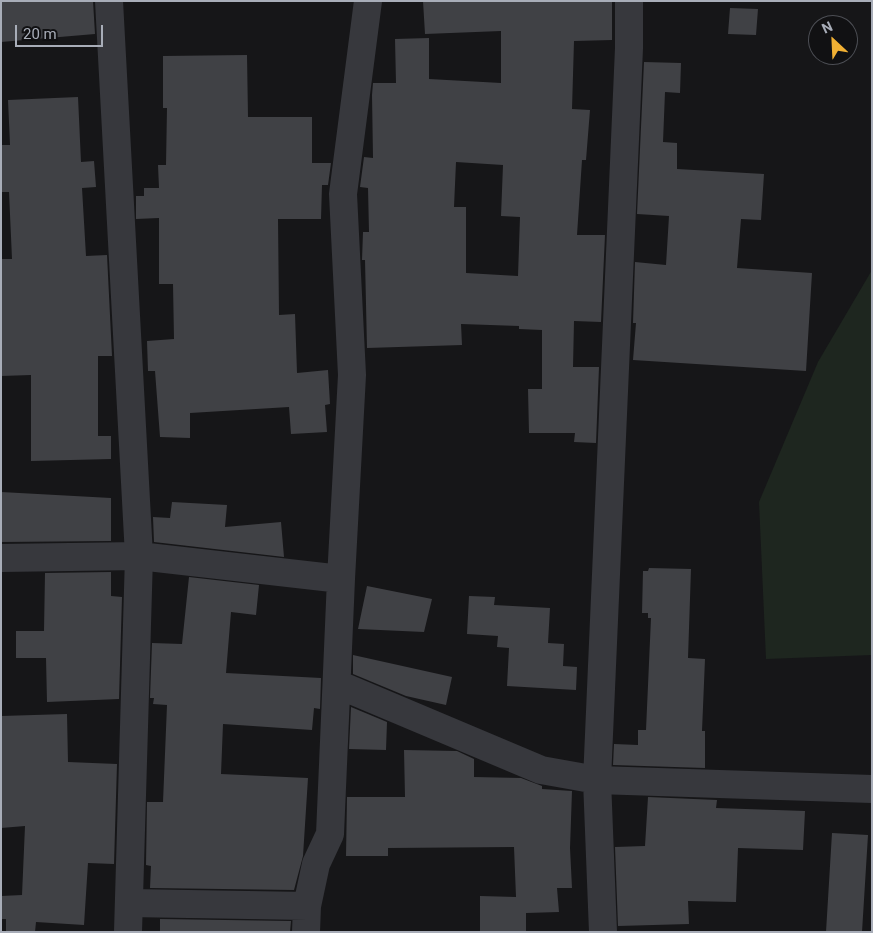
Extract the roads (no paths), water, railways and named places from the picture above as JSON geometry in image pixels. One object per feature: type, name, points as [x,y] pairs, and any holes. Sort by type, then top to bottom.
[{"type":"street","points":[[109,1],[139,556],[128,932]]},
{"type":"street","points":[[129,903],[306,919],[316,864],[330,834],[352,375],[343,194],[368,1]]},
{"type":"street","points":[[603,932],[597,780],[628,68],[629,1]]},
{"type":"street","points":[[1,558],[139,556],[341,579]]},
{"type":"street","points":[[337,684],[540,770],[597,780],[872,789]]}]
